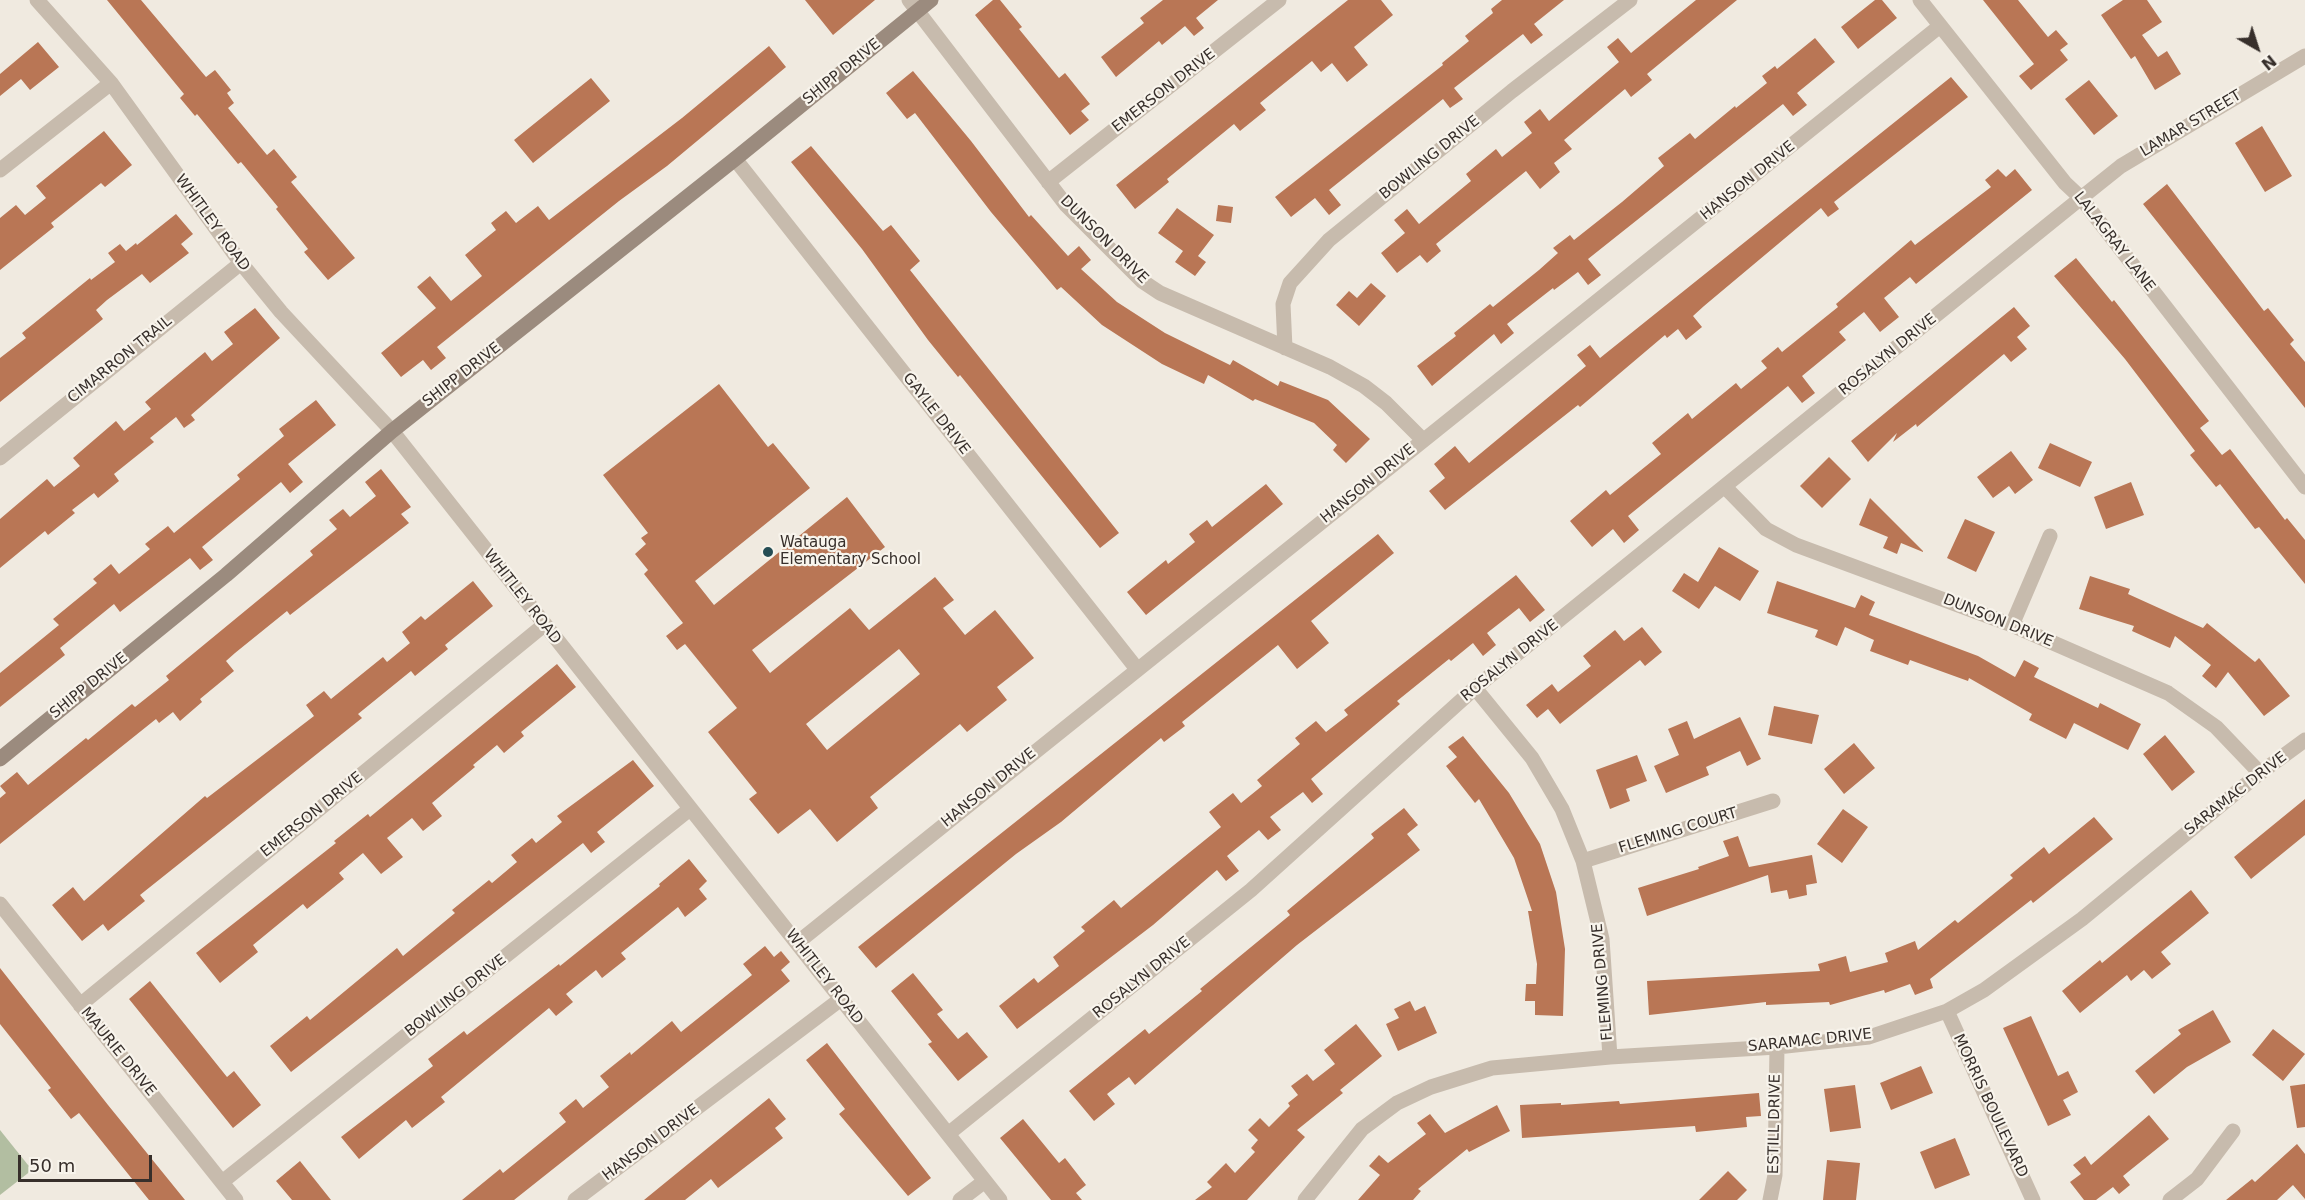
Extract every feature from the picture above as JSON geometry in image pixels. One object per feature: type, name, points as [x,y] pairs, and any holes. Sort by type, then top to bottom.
[{"type":"street","name":"WHITLEY ROAD","points":[[37,0],[111,83],[241,263],[281,312],[392,431],[1000,1200]]},
{"type":"street","name":"SHIPP DRIVE","points":[[0,759],[226,575],[392,431],[735,159],[913,5],[931,0]]},
{"type":"street","name":"EMERSON DRIVE","points":[[1048,182],[1279,0]]},
{"type":"street","name":"BOWLING DRIVE","points":[[1285,348],[1283,304],[1290,283],[1329,240],[1512,91],[1630,0]]},
{"type":"street","name":"LALAGRAY LANE","points":[[1920,0],[2065,183],[2081,198],[2305,487]]},
{"type":"street","name":"DUNSON DRIVE","points":[[913,5],[1066,205],[1142,281],[1160,293],[1330,368],[1364,386],[1386,403],[1423,440]]},
{"type":"street","name":"HANSON DRIVE","points":[[797,943],[1940,26]]},
{"type":"street","name":"LAMAR STREET","points":[[2081,198],[2121,166],[2305,56]]},
{"type":"street","points":[[0,170],[111,83]]},
{"type":"street","name":"GAYLE DRIVE","points":[[735,159],[1137,669]]},
{"type":"street","name":"ROSALYN DRIVE","points":[[948,1134],[1251,890],[1475,688],[2081,198]]},
{"type":"street","name":"CIMARRON TRAIL","points":[[0,458],[241,263]]},
{"type":"street","name":"DUNSON DRIVE","points":[[1725,487],[1766,529],[1796,545],[2012,625],[2168,693],[2216,727],[2260,773]]},
{"type":"street","points":[[2012,625],[2050,536]]},
{"type":"street","name":"EMERSON DRIVE","points":[[80,1005],[544,625]]},
{"type":"street","name":"FLEMING DRIVE","points":[[1475,688],[1532,758],[1562,809],[1583,861],[1602,939],[1610,1057]]},
{"type":"street","name":"SARAMAC DRIVE","points":[[1305,1200],[1362,1129],[1397,1103],[1431,1087],[1492,1068],[1610,1057],[1777,1047],[1869,1036],[1947,1011],[1984,990],[2082,918],[2260,773],[2305,740]]},
{"type":"street","name":"FLEMING COURT","points":[[1583,861],[1773,801]]},
{"type":"street","name":"BOWLING DRIVE","points":[[222,1182],[690,809]]},
{"type":"street","name":"MAURIE DRIVE","points":[[0,904],[236,1200]]},
{"type":"street","name":"HANSON DRIVE","points":[[575,1200],[841,999]]},
{"type":"street","name":"MORRIS BOULEVARD","points":[[1947,1011],[2033,1200]]},
{"type":"street","name":"ESTILL DRIVE","points":[[1770,1200],[1775,1175],[1777,1047]]},
{"type":"street","points":[[2169,1200],[2197,1179],[2233,1131]]},
{"type":"street","points":[[960,1200],[985,1181]]},
{"type":"green space","points":[[0,1130],[32,1170],[0,1195]]},
{"type":"building","points":[[107,0],[141,0],[206,77],[215,70],[231,90],[227,93],[234,103],[228,108],[267,155],[274,149],[297,177],[291,182],[355,258],[328,280],[304,252],[308,249],[276,209],[278,207],[241,162],[238,164],[197,114],[195,116],[180,98],[184,94]]},
{"type":"building","points":[[805,0],[875,0],[833,35]]},
{"type":"building","points":[[993,0],[1000,0],[1022,27],[1019,29],[1059,78],[1065,73],[1090,104],[1081,111],[1089,120],[1070,135],[975,15]]},
{"type":"building","points":[[1163,0],[1218,0],[1196,18],[1204,28],[1194,36],[1185,26],[1162,45],[1159,41],[1116,77],[1101,57],[1144,23],[1140,18]]},
{"type":"building","points":[[1348,0],[1381,0],[1393,15],[1354,47],[1368,65],[1347,82],[1332,63],[1321,72],[1312,61],[1260,103],[1266,110],[1240,131],[1234,124],[1167,179],[1169,182],[1135,209],[1116,185]]},
{"type":"building","points":[[1502,0],[1564,0],[1534,24],[1543,35],[1531,44],[1523,34],[1454,88],[1463,99],[1450,108],[1443,99],[1329,190],[1341,205],[1329,215],[1315,198],[1291,217],[1275,197],[1443,65],[1442,63],[1469,41],[1465,36],[1493,13],[1491,9]]},
{"type":"building","points":[[1696,0],[1737,0],[1647,74],[1652,80],[1631,97],[1625,89],[1564,140],[1572,149],[1554,163],[1560,172],[1540,189],[1526,171],[1436,244],[1441,251],[1427,263],[1420,255],[1397,273],[1381,253],[1405,233],[1394,220],[1407,209],[1419,224],[1471,181],[1466,174],[1496,149],[1502,157],[1532,133],[1524,122],[1540,109],[1549,121],[1619,62],[1607,47],[1618,38],[1631,53]]},
{"type":"building","points":[[1875,0],[1882,0],[1897,18],[1858,49],[1841,27]]},
{"type":"building","points":[[1983,0],[2018,0],[2048,37],[2056,30],[2068,44],[2060,50],[2068,60],[2031,90],[2019,76],[2034,64]]},
{"type":"building","points":[[2123,0],[2147,0],[2162,22],[2142,35],[2158,57],[2167,51],[2181,74],[2155,90],[2135,56],[2131,59],[2101,15]]},
{"type":"building","points":[[1815,38],[1835,62],[1797,93],[1807,105],[1793,116],[1783,104],[1588,259],[1601,275],[1588,285],[1578,272],[1554,290],[1553,288],[1507,324],[1514,333],[1501,344],[1494,334],[1432,386],[1417,366],[1456,336],[1454,333],[1490,304],[1493,307],[1539,270],[1558,253],[1553,248],[1570,235],[1574,240],[1664,166],[1658,158],[1690,133],[1695,139],[1735,106],[1736,108],[1767,83],[1762,76],[1775,66],[1777,69]]},
{"type":"building","points":[[38,42],[59,67],[30,90],[21,79],[0,96],[0,74]]},
{"type":"building","points":[[769,46],[786,67],[667,166],[619,201],[437,347],[446,358],[431,370],[423,360],[401,377],[381,353],[436,308],[417,287],[430,276],[451,301],[482,276],[465,255],[496,230],[491,223],[506,211],[516,223],[538,206],[549,220],[682,118]]},
{"type":"building","points":[[913,71],[971,141],[1029,217],[1031,215],[1068,256],[1079,246],[1091,260],[1081,269],[1117,302],[1165,333],[1230,365],[1233,360],[1278,386],[1280,381],[1328,400],[1370,439],[1346,463],[1333,450],[1337,445],[1314,423],[1255,399],[1253,401],[1208,375],[1204,384],[1162,364],[1102,325],[1061,287],[1057,290],[991,212],[915,113],[907,119],[886,93]]},
{"type":"building","points":[[1951,77],[1968,97],[1834,202],[1839,209],[1828,217],[1821,208],[1704,306],[1693,316],[1702,327],[1686,340],[1678,329],[1667,338],[1665,335],[1580,407],[1578,405],[1445,510],[1429,491],[1445,478],[1434,464],[1455,446],[1469,463],[1586,366],[1577,355],[1590,345],[1600,358]]},
{"type":"building","points":[[591,78],[610,101],[533,163],[514,140]]},
{"type":"building","points":[[2089,80],[2118,116],[2094,135],[2065,99]]},
{"type":"building","points":[[2262,126],[2292,176],[2265,192],[2235,143]]},
{"type":"building","points":[[104,131],[132,165],[105,187],[101,183],[51,223],[54,227],[0,270],[0,218],[16,205],[25,215],[46,198],[36,186]]},
{"type":"building","points":[[811,146],[883,231],[891,225],[920,261],[910,270],[1119,533],[1100,548],[960,375],[958,377],[928,340],[862,249],[791,162]]},
{"type":"building","points":[[1998,169],[2006,177],[2015,169],[2032,190],[1916,284],[1910,277],[1884,298],[1899,317],[1880,332],[1864,312],[1839,332],[1846,340],[1802,376],[1815,393],[1802,403],[1788,386],[1628,516],[1639,530],[1624,543],[1613,529],[1592,547],[1570,521],[1606,490],[1610,495],[1661,454],[1652,443],[1688,413],[1692,419],[1736,383],[1741,389],[1767,368],[1761,361],[1778,347],[1782,352],[1838,307],[1836,304],[1911,240],[1915,245],[1991,187],[1985,180]]},
{"type":"building","points":[[2167,184],[2264,311],[2268,308],[2294,340],[2290,344],[2305,362],[2305,408],[2143,204]]},
{"type":"building","points":[[1218,205],[1233,207],[1231,223],[1216,221]]},
{"type":"building","points":[[1177,208],[1214,235],[1198,256],[1206,262],[1195,276],[1175,262],[1183,251],[1158,233]]},
{"type":"building","points":[[176,214],[193,234],[181,244],[189,253],[150,283],[142,274],[107,300],[96,310],[103,319],[0,402],[0,358],[26,338],[22,333],[90,278],[91,280],[115,262],[108,253],[120,244],[126,251],[136,243],[137,245]]},
{"type":"building","points":[[2076,258],[2112,302],[2114,300],[2209,421],[2200,428],[2222,455],[2230,449],[2285,520],[2287,518],[2305,540],[2305,584],[2259,527],[2255,529],[2220,484],[2216,487],[2190,455],[2195,451],[2125,359],[2054,276]]},
{"type":"building","points":[[1371,283],[1386,296],[1359,326],[1336,305],[1349,291],[1357,298]]},
{"type":"building","points":[[2014,307],[2030,326],[2017,337],[2027,349],[2011,362],[2004,354],[1917,427],[1916,424],[1893,442],[1897,433],[1868,462],[1851,441]]},
{"type":"building","points":[[255,308],[280,338],[191,415],[195,420],[184,428],[176,417],[150,438],[154,442],[114,474],[119,481],[98,498],[94,493],[72,510],[75,513],[48,535],[45,531],[0,568],[0,519],[47,479],[54,487],[80,466],[73,458],[116,421],[124,431],[151,409],[145,402],[205,352],[212,361],[233,344],[224,332]]},
{"type":"building","points":[[719,384],[768,447],[773,443],[810,488],[695,581],[714,605],[847,497],[885,547],[752,650],[770,673],[850,608],[869,630],[935,577],[954,600],[943,608],[965,635],[995,610],[1034,658],[997,687],[1007,700],[967,732],[960,724],[870,797],[878,808],[837,842],[810,809],[778,834],[749,799],[757,793],[708,732],[737,708],[685,644],[677,650],[666,636],[683,623],[644,574],[648,570],[635,554],[646,544],[641,538],[648,533],[603,475]],"holes":[[[899,649],[920,674],[827,750],[806,724]]]},
{"type":"building","points":[[316,400],[336,425],[288,464],[303,482],[290,493],[281,482],[202,547],[213,560],[200,570],[190,558],[120,612],[114,604],[60,648],[65,655],[0,707],[0,673],[59,625],[53,619],[97,583],[93,579],[111,564],[119,574],[150,549],[145,544],[168,526],[174,533],[240,479],[237,475],[284,436],[279,429]]},
{"type":"building","points":[[2050,443],[2092,462],[2080,487],[2038,468]]},
{"type":"building","points":[[2011,451],[2033,480],[2015,494],[2009,486],[1993,498],[1977,477]]},
{"type":"building","points":[[1829,457],[1851,479],[1822,508],[1800,486]]},
{"type":"building","points":[[381,469],[411,507],[401,514],[409,523],[290,615],[287,611],[235,653],[226,661],[234,671],[200,699],[202,702],[180,721],[173,712],[159,723],[156,719],[0,844],[0,798],[6,793],[0,786],[17,772],[28,785],[86,738],[88,740],[132,704],[135,707],[169,680],[166,676],[313,555],[310,551],[337,529],[329,520],[343,509],[350,517],[376,496],[365,482]]},
{"type":"building","points":[[2131,482],[2144,515],[2106,529],[2094,497]]},
{"type":"building","points":[[1266,484],[1283,504],[1146,615],[1127,592],[1166,560],[1168,564],[1195,542],[1189,534],[1207,520],[1212,527]]},
{"type":"building","points":[[1870,498],[1923,552],[1901,543],[1897,554],[1883,548],[1888,537],[1859,525]]},
{"type":"building","points":[[1965,519],[1995,532],[1976,572],[1947,558]]},
{"type":"building","points":[[1378,534],[1394,553],[1311,621],[1329,643],[1297,669],[1278,645],[1182,722],[1185,726],[1164,742],[1161,738],[1061,822],[1016,854],[876,968],[858,947]]},
{"type":"building","points":[[1719,547],[1759,571],[1740,601],[1715,586],[1699,609],[1672,591],[1684,573],[1698,582]]},
{"type":"building","points":[[1516,575],[1545,610],[1530,622],[1519,608],[1487,633],[1496,645],[1483,656],[1473,643],[1451,661],[1449,659],[1397,701],[1400,704],[1311,779],[1323,794],[1312,803],[1303,792],[1270,817],[1281,830],[1268,840],[1259,830],[1227,856],[1239,871],[1226,881],[1217,870],[1153,925],[1017,1029],[999,1006],[1034,978],[1038,983],[1059,966],[1053,957],[1085,931],[1081,927],[1114,900],[1121,908],[1221,827],[1209,812],[1233,793],[1241,803],[1262,786],[1257,780],[1300,744],[1295,738],[1316,721],[1326,732],[1348,715],[1344,710]]},
{"type":"building","points":[[2090,576],[2130,589],[2128,594],[2203,628],[2207,623],[2255,662],[2259,658],[2290,696],[2264,716],[2228,672],[2216,688],[2202,676],[2211,665],[2175,636],[2170,648],[2132,631],[2134,626],[2079,609]]},
{"type":"building","points":[[473,581],[493,606],[445,645],[448,649],[415,676],[411,671],[358,714],[362,718],[140,895],[145,901],[108,931],[103,924],[82,941],[52,905],[73,887],[84,901],[205,796],[207,798],[314,716],[306,705],[324,691],[331,699],[383,657],[387,662],[410,643],[402,632],[421,616],[425,620]]},
{"type":"building","points":[[1777,581],[1855,608],[1861,595],[1875,602],[1869,615],[1978,656],[2015,677],[2024,660],[2039,668],[2034,677],[2098,708],[2100,703],[2141,724],[2128,750],[2074,723],[2066,739],[2029,720],[2032,714],[1969,678],[1968,681],[1910,660],[1908,665],[1870,651],[1874,640],[1845,627],[1837,646],[1815,637],[1818,630],[1767,613]]},
{"type":"building","points":[[1642,627],[1662,652],[1645,666],[1640,660],[1560,724],[1548,709],[1537,718],[1526,705],[1552,684],[1558,692],[1591,666],[1583,656],[1615,630],[1624,641]]},
{"type":"building","points":[[557,664],[576,687],[521,732],[524,736],[504,753],[497,745],[432,803],[442,816],[423,831],[412,818],[387,838],[403,857],[381,874],[363,853],[339,873],[344,879],[307,909],[303,904],[253,945],[258,952],[220,983],[196,953],[336,843],[334,841],[368,814],[370,817]]},
{"type":"building","points":[[1774,706],[1819,715],[1812,744],[1768,735]]},
{"type":"building","points":[[1740,717],[1761,759],[1747,766],[1740,751],[1706,767],[1709,775],[1666,793],[1654,766],[1679,755],[1668,729],[1687,721],[1694,739]]},
{"type":"building","points":[[2165,735],[2195,772],[2172,791],[2143,754]]},
{"type":"building","points":[[1463,736],[1509,793],[1540,844],[1556,892],[1565,949],[1563,1016],[1535,1015],[1535,1001],[1525,1001],[1526,984],[1536,984],[1537,964],[1528,911],[1532,911],[1514,858],[1479,799],[1475,803],[1446,766],[1457,757],[1448,747]]},
{"type":"building","points":[[1854,743],[1875,768],[1844,794],[1824,769]]},
{"type":"building","points":[[1637,755],[1647,781],[1626,789],[1630,801],[1610,809],[1596,770]]},
{"type":"building","points":[[633,760],[654,786],[597,832],[605,842],[591,853],[583,843],[291,1072],[270,1046],[307,1016],[310,1020],[397,948],[403,956],[455,913],[452,910],[489,880],[492,883],[517,862],[511,855],[532,838],[536,843],[562,822],[557,816]]},
{"type":"building","points":[[2305,799],[2305,835],[2251,879],[2234,857]]},
{"type":"building","points":[[1404,808],[1418,825],[1407,834],[1420,850],[1297,945],[1135,1085],[1129,1077],[1107,1094],[1115,1104],[1094,1121],[1069,1091],[1145,1029],[1149,1034],[1202,991],[1200,989],[1290,915],[1287,911],[1374,838],[1371,834]]},
{"type":"building","points":[[1843,809],[1868,827],[1842,863],[1817,844]]},
{"type":"building","points":[[2094,817],[2113,839],[2033,903],[2031,900],[1930,979],[1933,988],[1915,995],[1910,984],[1885,993],[1884,990],[1830,1005],[1829,1002],[1766,1005],[1766,1002],[1649,1015],[1647,981],[1820,971],[1818,964],[1846,956],[1850,972],[1888,962],[1885,953],[1915,941],[1918,950],[1955,920],[1958,923],[2013,878],[2010,875],[2044,847],[2049,854]]},
{"type":"building","points":[[1738,836],[1749,867],[1812,855],[1817,883],[1806,885],[1807,895],[1789,899],[1787,890],[1771,893],[1768,875],[1647,916],[1638,888],[1699,869],[1698,867],[1729,856],[1723,841]]},
{"type":"building","points":[[689,859],[707,881],[699,889],[707,899],[685,917],[678,907],[621,953],[626,959],[602,978],[596,970],[566,994],[573,1002],[556,1016],[549,1008],[441,1097],[445,1102],[412,1128],[406,1120],[359,1159],[341,1137],[433,1066],[428,1059],[464,1031],[467,1035],[559,964],[560,966],[660,886],[659,884]]},
{"type":"building","points":[[2191,890],[2209,913],[2161,952],[2171,964],[2152,979],[2144,970],[2131,981],[2127,975],[2080,1013],[2062,991],[2100,960],[2102,963]]},
{"type":"building","points":[[765,946],[774,957],[781,951],[790,962],[781,970],[790,981],[514,1200],[462,1200],[500,1169],[503,1173],[566,1122],[559,1113],[576,1099],[583,1108],[609,1087],[600,1076],[630,1052],[631,1055],[672,1021],[681,1032],[752,975],[743,964]]},
{"type":"building","points":[[0,968],[185,1200],[149,1200],[79,1113],[71,1119],[48,1090],[51,1088],[0,1024]]},
{"type":"building","points":[[913,973],[943,1010],[937,1014],[958,1039],[967,1032],[988,1057],[958,1081],[928,1044],[932,1042],[891,991]]},
{"type":"building","points":[[150,981],[227,1077],[234,1071],[261,1105],[233,1128],[129,999]]},
{"type":"building","points":[[1410,1001],[1415,1011],[1425,1006],[1437,1033],[1398,1051],[1386,1024],[1399,1018],[1394,1009]]},
{"type":"building","points":[[2213,1010],[2231,1042],[2187,1067],[2154,1094],[2135,1071],[2181,1034],[2178,1030]]},
{"type":"building","points":[[2031,1016],[2058,1076],[2068,1071],[2078,1092],[2063,1100],[2071,1115],[2048,1126],[2003,1028]]},
{"type":"building","points":[[1356,1024],[1382,1056],[1340,1090],[1343,1093],[1297,1130],[1305,1137],[1247,1200],[1195,1200],[1212,1187],[1207,1182],[1226,1163],[1235,1173],[1255,1152],[1251,1148],[1258,1140],[1248,1130],[1260,1118],[1269,1127],[1290,1106],[1288,1103],[1298,1095],[1291,1086],[1307,1074],[1313,1081],[1335,1064],[1324,1050]]},
{"type":"building","points":[[2273,1029],[2305,1054],[2283,1081],[2252,1055]]},
{"type":"building","points":[[827,1043],[931,1178],[908,1196],[839,1114],[845,1109],[806,1060]]},
{"type":"building","points":[[1921,1066],[1933,1093],[1891,1110],[1880,1083]]},
{"type":"building","points":[[2305,1084],[2305,1127],[2297,1128],[2290,1086]]},
{"type":"building","points":[[1855,1085],[1861,1128],[1830,1132],[1824,1089]]},
{"type":"building","points":[[1759,1093],[1761,1116],[1746,1117],[1747,1127],[1696,1132],[1695,1126],[1522,1138],[1520,1105],[1619,1101],[1620,1104]]},
{"type":"building","points":[[769,1098],[786,1119],[775,1128],[783,1138],[718,1188],[711,1179],[685,1200],[644,1200]]},
{"type":"building","points":[[1497,1105],[1510,1131],[1469,1152],[1467,1149],[1418,1189],[1421,1191],[1413,1200],[1358,1200],[1380,1175],[1369,1166],[1379,1155],[1388,1163],[1426,1134],[1417,1123],[1430,1114],[1445,1133]]},
{"type":"building","points":[[2149,1115],[2169,1139],[2123,1176],[2130,1185],[2119,1194],[2113,1187],[2096,1200],[2084,1200],[2070,1182],[2081,1174],[2073,1165],[2085,1156],[2091,1165]]},
{"type":"building","points":[[1023,1119],[1059,1163],[1065,1158],[1086,1185],[1076,1193],[1082,1200],[1051,1200],[1000,1138]]},
{"type":"building","points":[[1955,1138],[1970,1175],[1935,1189],[1920,1152]]},
{"type":"building","points":[[2297,1144],[2305,1154],[2305,1199],[2293,1185],[2277,1200],[2226,1200],[2252,1179],[2255,1182]]},
{"type":"building","points":[[1827,1160],[1860,1163],[1856,1200],[1823,1200]]},
{"type":"building","points":[[300,1161],[331,1200],[292,1200],[276,1181]]},
{"type":"building","points":[[1728,1171],[1747,1190],[1737,1200],[1699,1200]]},
{"type":"place","name":"Watauga Elementary School","points":[[768,552]]}]
